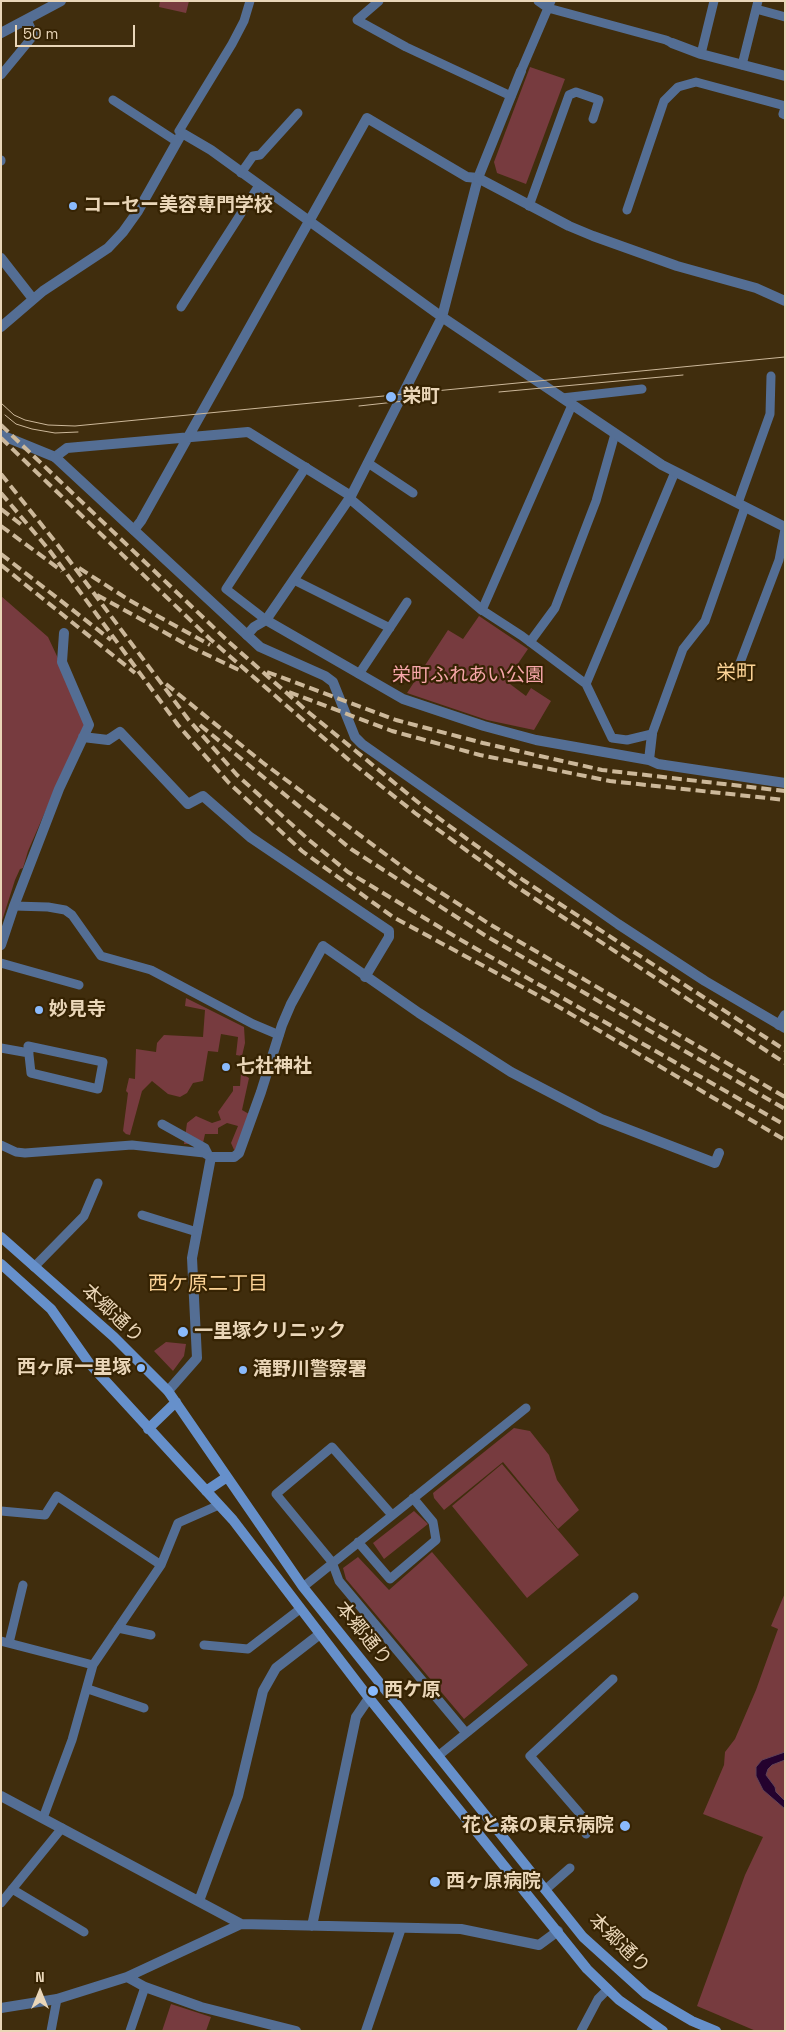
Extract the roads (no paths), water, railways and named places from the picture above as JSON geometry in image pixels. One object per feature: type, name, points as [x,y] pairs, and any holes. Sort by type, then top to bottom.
[{"type":"main road","name":"本郷通り","points":[[1,1237],[114,1337],[168,1391],[303,1587],[583,1937],[646,1994],[692,2021],[716,2031]]},
{"type":"main road","name":"本郷通り","points":[[1,1264],[51,1309],[89,1363],[219,1505],[369,1698],[587,1969],[619,2000],[664,2031]]},
{"type":"main road","points":[[148,1429],[176,1402]]},
{"type":"main road","points":[[206,1491],[227,1477]]},
{"type":"street","points":[[1,33],[61,1]]},
{"type":"street","points":[[672,43],[701,54],[785,76]]},
{"type":"street","points":[[247,635],[254,627],[266,620],[350,497],[442,317],[478,178],[521,71]]},
{"type":"street","points":[[134,530],[141,521],[367,118],[467,177],[478,178],[529,206],[593,236],[677,266],[756,288],[785,301]]},
{"type":"street","points":[[1,326],[33,299],[108,248],[123,232],[138,211],[179,137],[241,172],[258,187],[442,317],[615,434],[675,472],[785,528]]},
{"type":"street","points":[[1,258],[33,299]]},
{"type":"street","points":[[55,457],[67,448],[248,432],[306,467],[350,497],[482,610]]},
{"type":"street","points":[[1,435],[55,457],[260,647],[325,676],[333,682],[355,737],[362,744],[618,924],[782,1026],[785,1015]]},
{"type":"street","points":[[266,620],[403,699],[484,726],[536,740],[649,760],[658,764],[785,783]]},
{"type":"street","points":[[1,945],[59,789],[89,725],[62,662],[64,633]]},
{"type":"street","points":[[83,737],[108,740],[120,732],[188,804],[203,796],[250,837],[389,931],[389,937],[365,977]]},
{"type":"street","points":[[649,760],[652,734]]},
{"type":"street","points":[[168,1391],[197,1358],[192,1258],[210,1157],[234,1157],[239,1153],[291,1004],[323,946],[365,977],[511,1072],[601,1119],[714,1163],[719,1154]]},
{"type":"street","points":[[199,1901],[238,1796],[263,1691],[276,1668],[320,1634]]},
{"type":"street","points":[[312,1926],[354,1724],[356,1717],[369,1698]]},
{"type":"street","points":[[1,1796],[241,1924]]},
{"type":"street","points":[[1,2008],[57,1999],[127,1977],[241,1924],[461,1929],[539,1945],[558,1931]]},
{"type":"street","points":[[366,2031],[401,1928]]},
{"type":"street","points":[[127,1977],[145,1987],[200,2007],[296,2031]]},
{"type":"lane","points":[[113,100],[179,137],[179,130],[232,44],[250,1]]},
{"type":"lane","points":[[379,1],[357,20],[406,47],[511,96]]},
{"type":"lane","points":[[538,1],[672,43]]},
{"type":"lane","points":[[701,54],[714,1]]},
{"type":"lane","points":[[521,71],[550,5]]},
{"type":"lane","points":[[742,65],[757,5],[785,17]]},
{"type":"lane","points":[[1,75],[34,35],[27,20]]},
{"type":"lane","points":[[627,210],[664,101],[678,87],[696,82],[785,107],[783,114],[785,115]]},
{"type":"lane","points":[[529,206],[569,95],[576,92],[599,100],[593,118]]},
{"type":"lane","points":[[241,172],[253,156],[260,155],[298,113]]},
{"type":"lane","points":[[181,307],[258,187]]},
{"type":"lane","points":[[572,405],[482,610],[530,642],[586,684],[612,738],[627,740],[652,734],[683,649],[705,621],[770,414],[771,376]]},
{"type":"lane","points":[[562,398],[642,389]]},
{"type":"lane","points":[[530,642],[555,608],[596,501],[615,434]]},
{"type":"lane","points":[[368,462],[413,493]]},
{"type":"lane","points":[[266,620],[226,589],[306,467]]},
{"type":"lane","points":[[586,684],[675,472]]},
{"type":"lane","points":[[738,668],[779,560],[785,528]]},
{"type":"lane","points":[[294,580],[390,628]]},
{"type":"lane","points":[[359,674],[406,602]]},
{"type":"lane","points":[[14,906],[48,907],[65,910],[72,915],[101,956],[151,970],[253,1024],[279,1035]]},
{"type":"lane","points":[[1,963],[79,985]]},
{"type":"lane","points":[[28,1046],[103,1062],[98,1089],[31,1073],[29,1053],[28,1046]]},
{"type":"lane","points":[[1,1048],[29,1053]]},
{"type":"lane","points":[[162,1124],[205,1148],[210,1157]]},
{"type":"lane","points":[[1,1146],[16,1152],[25,1153],[132,1146],[204,1154],[210,1157]]},
{"type":"lane","points":[[34,1267],[84,1216],[98,1183]]},
{"type":"lane","points":[[142,1215],[197,1232]]},
{"type":"lane","points":[[303,1587],[526,1408]]},
{"type":"lane","points":[[392,1515],[332,1447],[276,1494],[332,1562],[339,1581],[466,1734]]},
{"type":"lane","points":[[1,1511],[45,1515],[57,1496],[161,1565]]},
{"type":"lane","points":[[358,1542],[390,1579],[436,1540],[433,1522],[413,1498]]},
{"type":"lane","points":[[43,1818],[88,1689],[93,1665],[161,1565],[178,1523],[219,1505]]},
{"type":"lane","points":[[23,1585],[5,1642],[93,1665]]},
{"type":"lane","points":[[438,1756],[634,1597]]},
{"type":"lane","points":[[204,1645],[248,1649],[300,1609]]},
{"type":"lane","points":[[118,1628],[151,1635]]},
{"type":"lane","points":[[586,1834],[582,1816],[530,1756],[614,1680]]},
{"type":"lane","points":[[88,1689],[144,1708]]},
{"type":"lane","points":[[1,1904],[62,1828]]},
{"type":"lane","points":[[545,1890],[570,1868]]},
{"type":"lane","points":[[12,1889],[84,1932]]},
{"type":"lane","points":[[130,2031],[145,1987]]},
{"type":"lane","points":[[581,2031],[598,1999],[608,1989]]},
{"type":"lane","points":[[51,2031],[57,1999]]},
{"type":"tram line","points":[[1,403],[14,415],[25,420],[48,425],[75,426],[785,357]]},
{"type":"tram line","points":[[499,392],[683,375]]},
{"type":"tram line","points":[[359,406],[431,398]]},
{"type":"tram line","points":[[5,415],[16,424],[32,429],[55,433],[78,432]]},
{"type":"railway","points":[[1,425],[230,643],[307,711],[425,808],[523,880],[785,1050]]},
{"type":"railway","points":[[1,438],[210,639],[350,761],[415,813],[514,885],[785,1063]]},
{"type":"railway","points":[[1,474],[57,544],[188,719],[237,775],[309,840],[348,872],[461,940],[785,1125]]},
{"type":"railway","points":[[1,493],[50,551],[178,725],[229,783],[302,851],[393,917],[552,1003],[785,1140]]},
{"type":"railway","points":[[1,509],[23,526]]},
{"type":"railway","points":[[1,526],[62,571]]},
{"type":"railway","points":[[1,554],[111,640]]},
{"type":"railway","points":[[1,565],[135,673]]},
{"type":"railway","points":[[79,568],[129,600],[210,645]]},
{"type":"railway","points":[[97,595],[191,647],[241,671]]},
{"type":"railway","points":[[267,672],[396,720],[483,743],[602,770],[785,791]]},
{"type":"railway","points":[[166,684],[262,762],[412,874],[491,925],[785,1097]]},
{"type":"railway","points":[[289,692],[392,731],[480,755],[610,781],[785,800]]},
{"type":"railway","points":[[200,725],[351,849],[486,936],[785,1109]]},
{"type":"place","name":"コーセー美容専門学校","points":[[73,206]]},
{"type":"place","name":"栄町","points":[[391,397]]},
{"type":"place","name":"妙見寺","points":[[39,1010]]},
{"type":"place","name":"七社神社","points":[[226,1067]]},
{"type":"place","name":"一里塚クリニック","points":[[183,1332]]},
{"type":"place","name":"西ヶ原一里塚","points":[[141,1368]]},
{"type":"place","name":"滝野川警察署","points":[[243,1370]]},
{"type":"place","name":"西ケ原","points":[[373,1691]]},
{"type":"place","name":"花と森の東京病院","points":[[625,1826]]},
{"type":"place","name":"西ヶ原病院","points":[[435,1882]]},
{"type":"district","name":"栄町","points":[[736,674]]},
{"type":"district","name":"西ケ原二丁目","points":[[208,1285]]},
{"type":"park label","name":"栄町ふれあい公園","points":[[468,676]]}]
